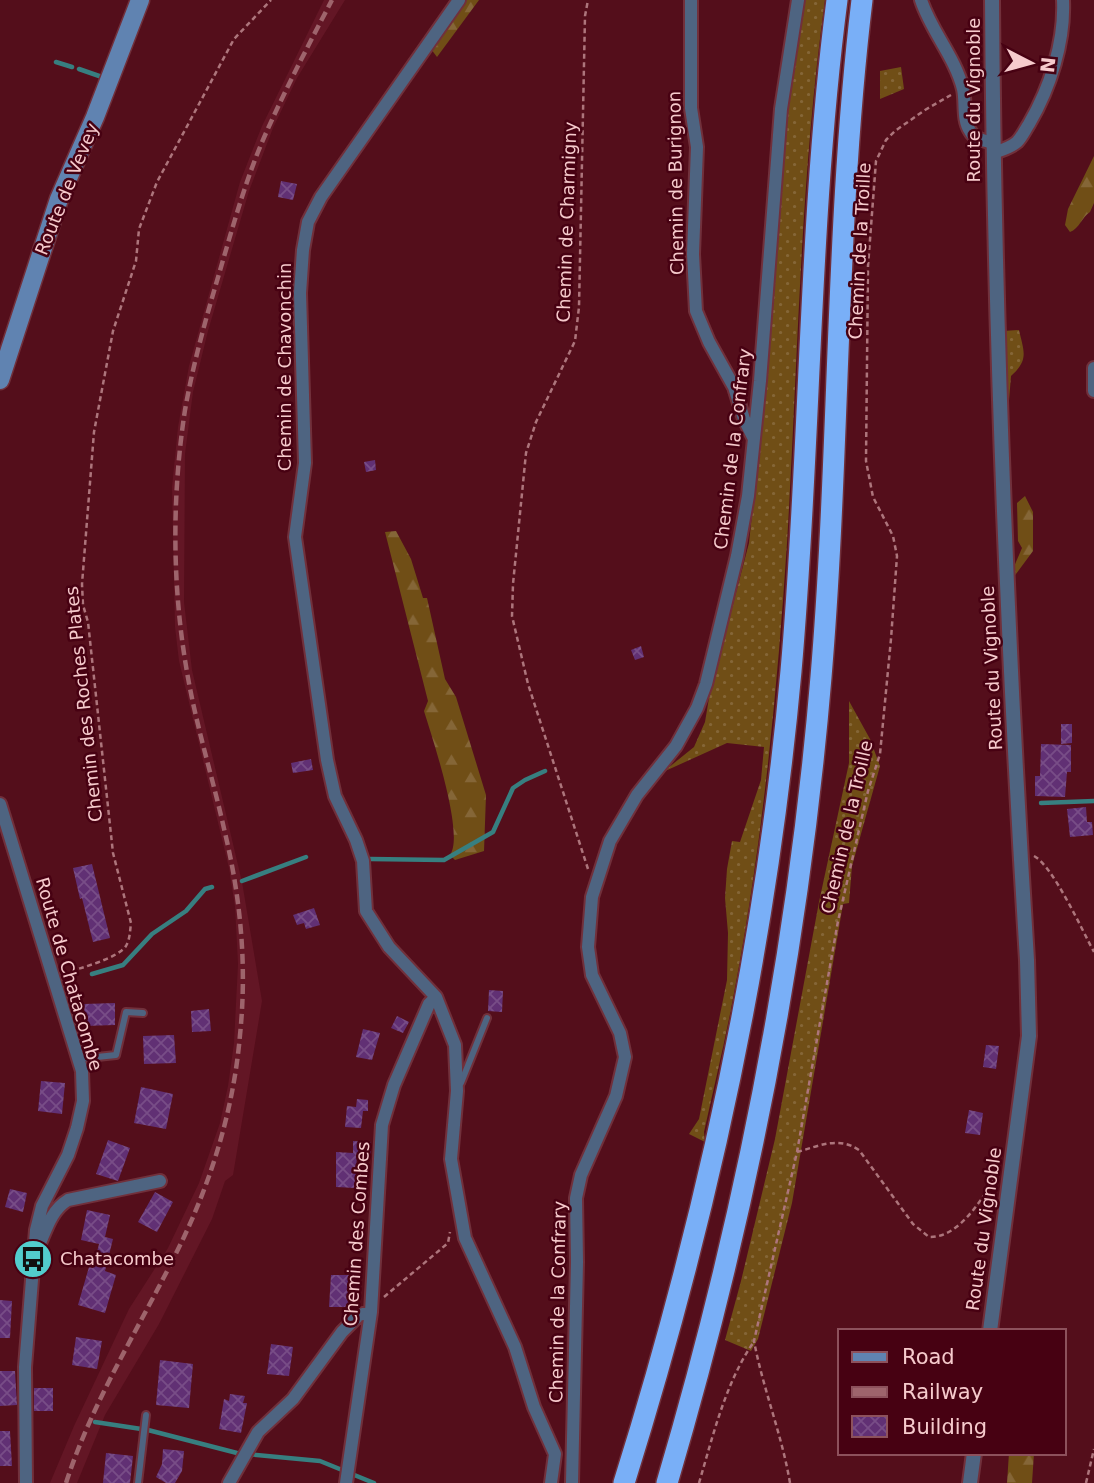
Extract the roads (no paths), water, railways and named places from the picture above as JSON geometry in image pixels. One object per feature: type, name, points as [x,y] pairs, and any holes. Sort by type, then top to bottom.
[{"type":"highway","points":[[624,1483],[664,1351],[704,1200],[745,1004],[769,862],[792,667],[818,183],[837,0]]},
{"type":"highway","points":[[667,1483],[722,1284],[749,1168],[781,1005],[802,862],[822,672],[845,179],[862,0]]},
{"type":"main road","name":"Route de Vevey","points":[[0,380],[59,199],[95,117],[140,0]]},
{"type":"street","name":"Chemin de Chavonchin","points":[[436,997],[390,947],[366,911],[363,861],[335,796],[327,760],[295,537],[305,463],[300,293],[305,233],[314,210],[459,0]]},
{"type":"street","name":"Chemin de Burignon","points":[[691,0],[691,108],[696,147],[693,254],[696,311],[709,342],[734,387],[744,419],[754,437]]},
{"type":"street","name":"Chemin de la Confrary","points":[[572,1483],[576,1198],[581,1175],[616,1096],[625,1057],[620,1032],[592,975],[588,947],[592,897],[610,841],[637,794],[676,746],[697,708],[706,684],[737,556],[748,495],[754,437],[781,109],[798,0]]},
{"type":"street","points":[[922,0],[932,27],[956,69],[963,90],[969,130],[976,139],[993,148],[1008,148],[1019,141],[1040,105],[1050,79],[1060,37],[1063,0]]},
{"type":"street","name":"Route du Vignoble","points":[[990,1329],[1029,1036],[999,425],[992,0]]},
{"type":"street","points":[[1094,368],[1094,391]]},
{"type":"street","name":"Route de Chatacombe","points":[[0,804],[82,1072],[83,1101],[77,1128],[68,1155],[42,1206],[36,1230],[25,1367],[26,1483]]},
{"type":"street","points":[[436,997],[455,1045],[457,1091],[451,1159],[465,1238],[515,1348],[534,1407],[555,1454],[551,1483]]},
{"type":"street","name":"Chemin des Combes","points":[[345,1483],[371,1312],[382,1125],[394,1085],[429,1004],[436,997]]},
{"type":"street","points":[[33,1259],[49,1220],[58,1206],[86,1195],[160,1181]]},
{"type":"street","points":[[229,1483],[258,1432],[292,1399],[342,1332],[359,1315],[371,1312]]},
{"type":"street","points":[[970,1483],[974,1455]]},
{"type":"lane","points":[[78,1059],[116,1055],[127,1012],[143,1013]]},
{"type":"lane","points":[[457,1091],[487,1018]]},
{"type":"lane","points":[[138,1483],[146,1415]]},
{"type":"waterway","points":[[56,62],[72,67]]},
{"type":"waterway","points":[[79,69],[102,77]]},
{"type":"waterway","points":[[370,859],[444,860],[493,832],[513,788],[545,771]]},
{"type":"waterway","points":[[1041,803],[1094,801]]},
{"type":"waterway","points":[[242,881],[306,857]]},
{"type":"waterway","points":[[92,974],[123,965],[152,934],[186,911],[205,889],[212,887]]},
{"type":"waterway","points":[[95,1422],[148,1430],[237,1453],[320,1461],[374,1483]]},
{"type":"railway","points":[[66,1483],[105,1389],[195,1213],[221,1138],[233,1087],[243,984],[239,908],[231,858],[194,708],[181,635],[175,538],[178,474],[185,410],[192,376],[240,202],[266,133],[332,0]]},
{"type":"place","name":"Chatacombe","points":[[33,1259]]}]
